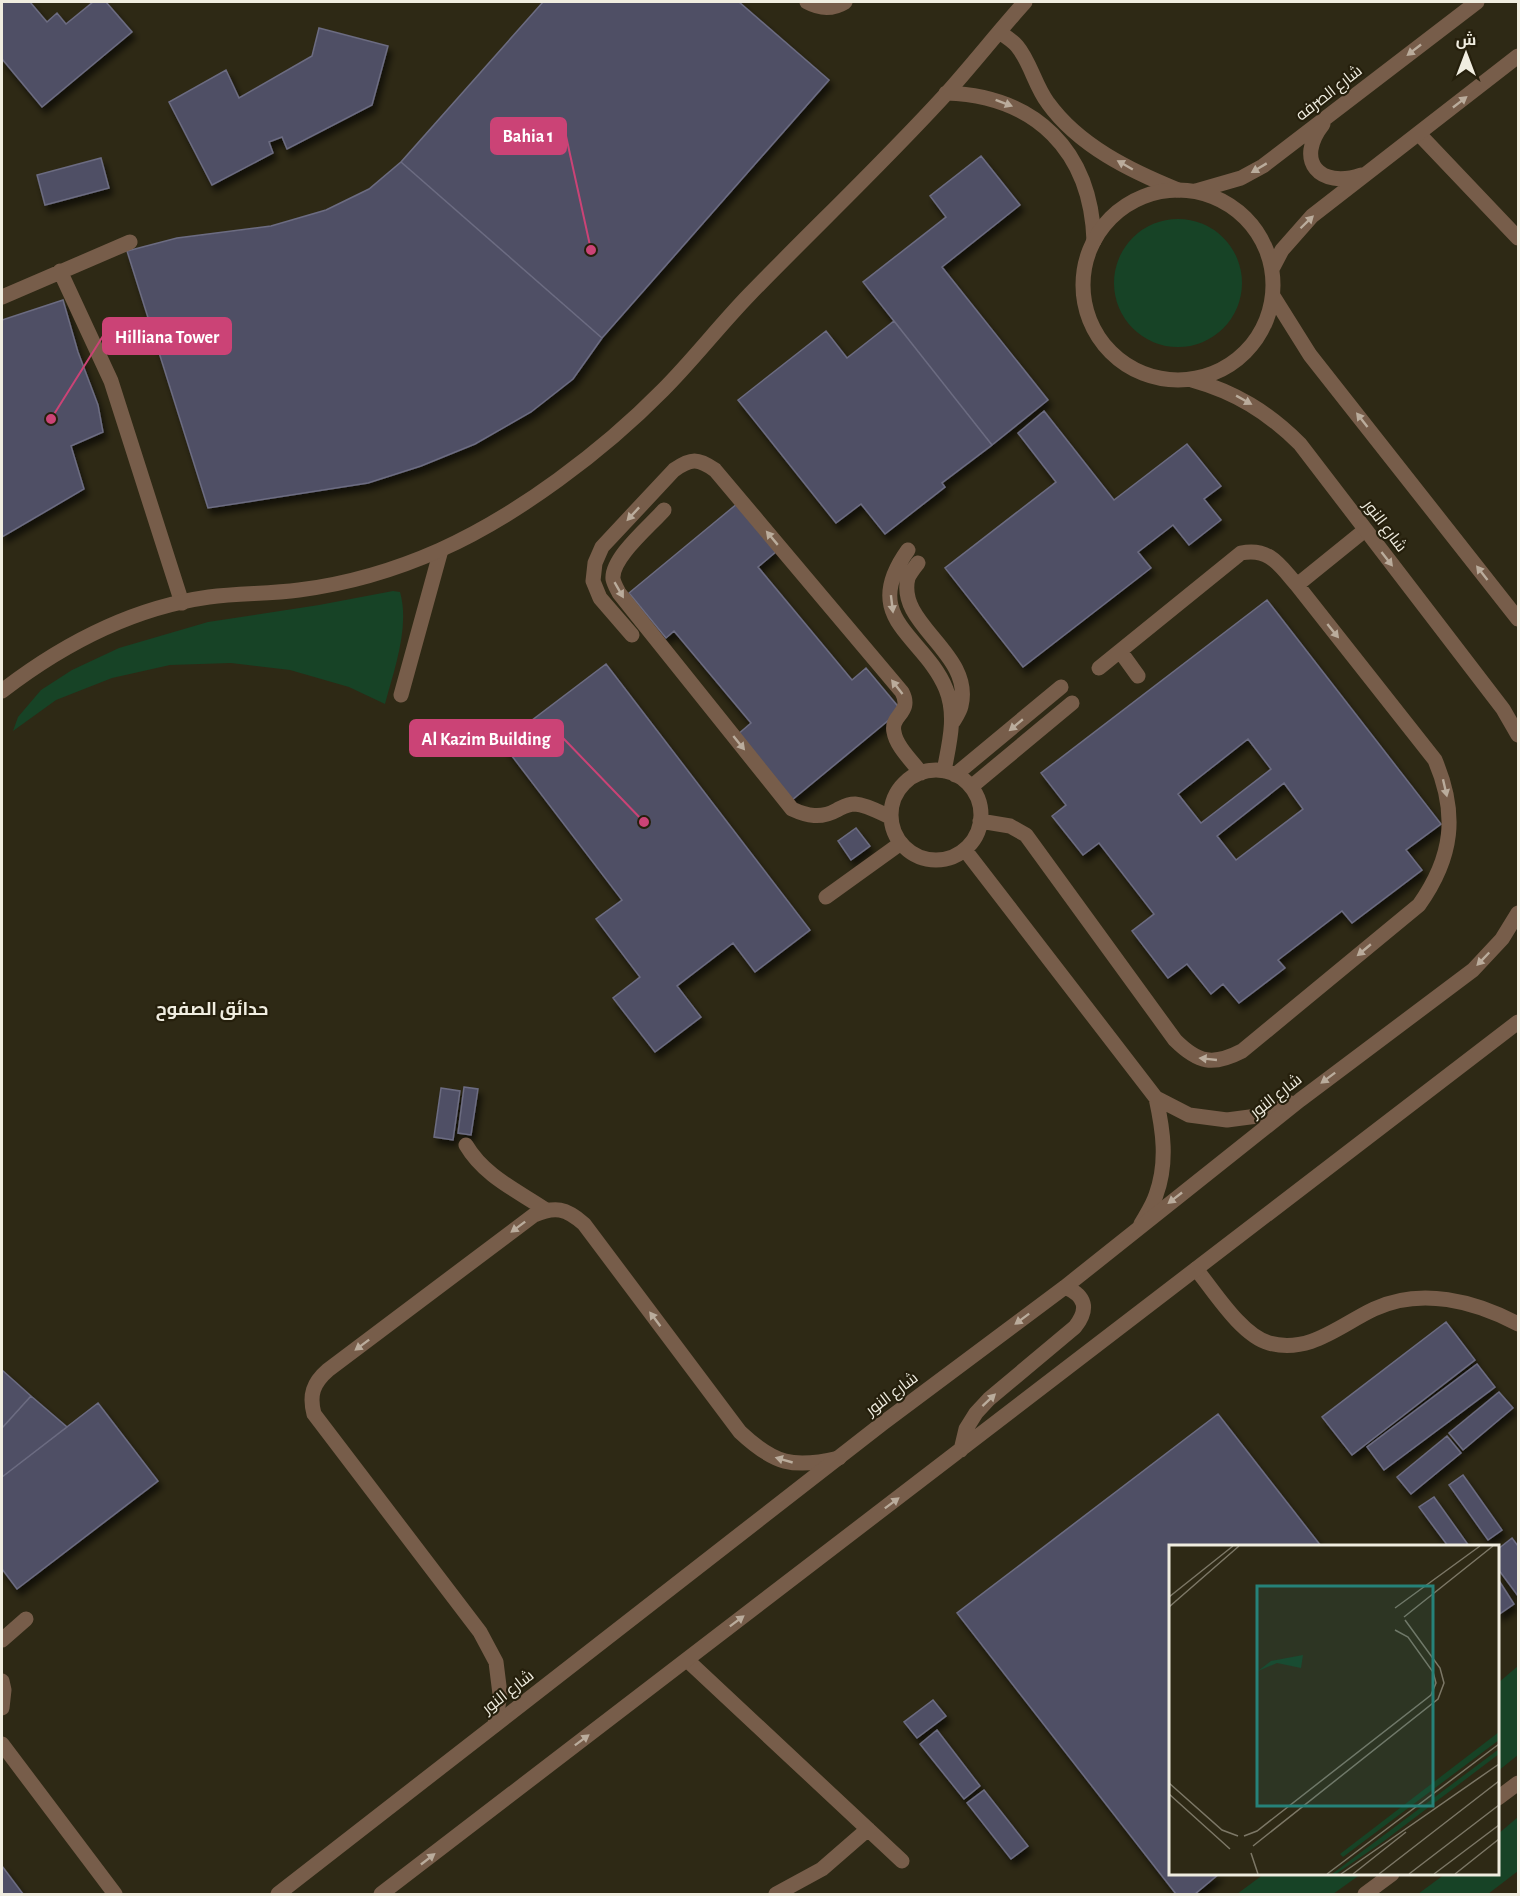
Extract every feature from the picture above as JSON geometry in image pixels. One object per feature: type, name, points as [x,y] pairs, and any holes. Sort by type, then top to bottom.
[{"type":"street","points":[[807,2],[816,7],[830,8],[845,2]]},
{"type":"street","points":[[2,691],[32,668],[70,644],[111,624],[153,609],[208,597],[296,590],[338,584],[384,572],[441,550],[503,517],[556,482],[663,391],[729,316],[946,93],[1025,2]]},
{"type":"street","name":"شارع الصرفه","points":[[1186,191],[1241,178],[1263,166],[1477,2]]},
{"type":"street","points":[[999,32],[1019,48],[1048,104],[1073,130],[1131,169],[1186,191],[1212,197],[1229,206],[1245,218],[1262,241],[1272,268],[1273,296],[1262,330],[1245,352],[1224,369],[1207,376],[1170,380],[1143,373],[1118,359],[1105,346],[1094,331],[1087,313],[1083,295],[1083,276],[1094,241],[1115,214],[1144,197],[1186,191]]},
{"type":"street","points":[[1272,268],[1282,250],[1304,224],[1518,57]]},
{"type":"street","points":[[946,93],[968,94],[1009,105],[1028,115],[1045,128],[1072,160],[1082,178],[1093,219],[1094,241]]},
{"type":"street","points":[[1330,115],[1316,133],[1310,147],[1312,162],[1320,173],[1333,180],[1348,180],[1368,173]]},
{"type":"street","points":[[1419,134],[1518,238]]},
{"type":"street","points":[[2,297],[130,242]]},
{"type":"street","points":[[60,271],[111,381],[182,603]]},
{"type":"street","points":[[1273,296],[1310,355],[1518,619]]},
{"type":"street","name":"شارع النور","points":[[1189,379],[1239,396],[1282,425],[1300,444],[1503,709],[1518,735]]},
{"type":"street","points":[[632,635],[600,598],[593,581],[594,563],[602,547],[674,470],[687,461],[703,461],[716,470],[902,692],[905,706],[893,726],[894,734],[921,773]]},
{"type":"street","points":[[664,510],[623,554],[615,566],[613,580],[619,593],[792,809],[806,816],[821,816],[855,804],[866,806],[890,817]]},
{"type":"street","points":[[1297,585],[1365,530]]},
{"type":"street","points":[[401,695],[441,550]]},
{"type":"street","points":[[908,550],[897,565],[891,583],[891,601],[895,619],[937,673],[946,689],[951,707],[952,725],[950,773]]},
{"type":"street","points":[[980,821],[1010,826],[1026,835],[1168,1030],[1185,1050],[1209,1061],[1226,1059],[1242,1051],[1419,905],[1444,860],[1449,835],[1450,809],[1447,792],[1435,760],[1277,562],[1253,550],[1241,553],[1099,668]]},
{"type":"street","points":[[918,562],[909,577],[907,595],[914,611],[956,666],[963,685],[961,707],[952,725]]},
{"type":"street","points":[[1120,651],[1138,676]]},
{"type":"street","points":[[950,773],[1060,687]]},
{"type":"street","points":[[970,787],[1072,703]]},
{"type":"street","points":[[921,773],[950,773],[970,787],[980,809],[980,821],[972,841],[965,850],[945,859],[924,859],[911,853],[893,831],[890,817],[892,803],[898,790],[908,780],[921,773]]},
{"type":"street","points":[[826,897],[901,843]]},
{"type":"street","points":[[965,850],[1156,1098],[1163,1130],[1164,1163],[1156,1195],[1141,1224]]},
{"type":"street","name":"شارع النور","points":[[278,1894],[883,1423],[1065,1287],[1141,1224],[1300,1100],[1473,970],[1503,939],[1518,913]]},
{"type":"street","points":[[381,1894],[1518,1022]]},
{"type":"street","points":[[1156,1098],[1190,1115],[1227,1120],[1265,1115],[1300,1100]]},
{"type":"street","points":[[466,1146],[474,1159],[486,1171],[546,1210]]},
{"type":"street","points":[[495,1725],[501,1694],[496,1662],[480,1632],[314,1414],[311,1402],[312,1389],[318,1378],[328,1370],[534,1215],[546,1210],[561,1209],[573,1214],[584,1224],[733,1424],[760,1451],[786,1462],[814,1464],[842,1457]]},
{"type":"street","points":[[1196,1269],[1250,1332],[1268,1342],[1290,1346],[1327,1336],[1376,1308],[1404,1300],[1438,1298],[1467,1302],[1518,1324]]},
{"type":"street","points":[[961,1450],[966,1429],[976,1413],[989,1399],[1075,1327],[1083,1316],[1083,1304],[1077,1292],[1065,1287]]},
{"type":"street","points":[[2,1640],[26,1619]]},
{"type":"street","points":[[687,1660],[902,1861]]},
{"type":"street","points":[[2,1681],[2,1708]]},
{"type":"street","points":[[2,1744],[115,1894]]},
{"type":"street","points":[[1499,1797],[1518,1783]]},
{"type":"street","points":[[776,1894],[822,1869],[868,1829]]},
{"type":"street","points":[[1365,1894],[1391,1875]]},
{"type":"green space","points":[[1178,219],[1202,224],[1223,238],[1237,259],[1242,283],[1237,307],[1223,328],[1202,342],[1178,347],[1154,342],[1133,328],[1119,307],[1114,283],[1119,259],[1133,238],[1154,224]]},
{"type":"green space","points":[[393,591],[400,592],[403,605],[402,634],[385,704],[349,687],[290,670],[231,663],[170,665],[112,678],[56,700],[13,731],[18,717],[41,690],[72,670],[119,648],[208,622]]},
{"type":"green space","points":[[1518,1666],[1518,1755],[1499,1770],[1499,1682]]},
{"type":"green space","points":[[1518,1817],[1518,1871],[1488,1894],[1418,1894],[1444,1875],[1499,1875],[1499,1833]]},
{"type":"green space","points":[[1263,1875],[1360,1875],[1333,1894],[1237,1894]]},
{"type":"building","points":[[2,2],[30,2],[47,22],[57,13],[66,24],[93,2],[106,2],[132,32],[42,107],[2,59]]},
{"type":"building","points":[[543,2],[739,2],[829,80],[602,338],[401,162]]},
{"type":"building","points":[[319,28],[388,46],[372,105],[287,149],[282,137],[269,142],[273,153],[212,185],[169,102],[226,70],[239,98],[312,56]]},
{"type":"building","points":[[981,156],[1020,205],[942,267],[1048,400],[992,445],[863,282],[946,217],[930,196]]},
{"type":"building","points":[[101,158],[109,188],[45,205],[37,175]]},
{"type":"building","points":[[401,162],[602,338],[573,379],[531,412],[475,444],[421,466],[368,483],[208,508],[127,251],[177,238],[271,226],[326,210],[369,189]]},
{"type":"building","points":[[63,300],[78,352],[98,405],[103,432],[71,446],[84,489],[2,537],[2,320]]},
{"type":"building","points":[[894,321],[992,445],[942,483],[945,487],[885,534],[861,504],[836,523],[738,400],[826,331],[847,358]]},
{"type":"building","points":[[1044,411],[1114,500],[1187,444],[1221,486],[1204,499],[1221,520],[1189,545],[1173,525],[1138,552],[1151,568],[1023,667],[945,568],[1056,482],[1018,433]]},
{"type":"building","points":[[738,503],[777,551],[758,567],[852,680],[866,668],[901,710],[792,800],[737,735],[751,723],[674,631],[666,638],[629,593]]},
{"type":"building","points":[[1267,600],[1441,824],[1406,850],[1422,870],[1352,923],[1342,911],[1278,960],[1285,968],[1239,1003],[1223,984],[1211,994],[1187,964],[1168,978],[1132,931],[1154,914],[1099,843],[1083,855],[1052,816],[1066,805],[1041,773]],"holes":[[[1248,739],[1271,769],[1201,823],[1178,794]],[[1284,783],[1303,809],[1236,860],[1217,836]]]},
{"type":"building","points":[[606,664],[810,930],[755,972],[733,943],[677,986],[701,1017],[655,1052],[613,998],[640,977],[596,919],[622,900],[502,743]]},
{"type":"building","points":[[856,828],[870,846],[851,860],[838,841]]},
{"type":"building","points":[[464,1087],[478,1089],[471,1135],[458,1133]]},
{"type":"building","points":[[441,1088],[460,1091],[453,1140],[434,1137]]},
{"type":"building","points":[[1446,1322],[1475,1360],[1352,1455],[1322,1417]]},
{"type":"building","points":[[1477,1364],[1495,1387],[1384,1470],[1367,1447]]},
{"type":"building","points":[[2,1370],[31,1396],[2,1428]]},
{"type":"building","points":[[1499,1392],[1513,1408],[1463,1450],[1449,1433]]},
{"type":"building","points":[[31,1396],[67,1427],[2,1477],[2,1428]]},
{"type":"building","points":[[98,1403],[158,1481],[17,1589],[2,1569],[2,1477]]},
{"type":"building","points":[[1218,1414],[1320,1545],[1169,1545],[1169,1875],[1218,1875],[1195,1894],[1176,1894],[957,1613]]},
{"type":"building","points":[[1447,1436],[1461,1453],[1411,1494],[1397,1477]]},
{"type":"building","points":[[1463,1475],[1502,1530],[1488,1540],[1449,1485]]},
{"type":"building","points":[[1434,1497],[1468,1545],[1447,1545],[1419,1507]]},
{"type":"building","points":[[1512,1538],[1518,1546],[1518,1596],[1499,1570],[1499,1548]]},
{"type":"building","points":[[1499,1581],[1514,1604],[1499,1614]]},
{"type":"building","points":[[933,1700],[946,1716],[917,1738],[904,1722]]},
{"type":"building","points":[[937,1730],[980,1786],[964,1799],[920,1744]]},
{"type":"building","points":[[984,1790],[1028,1846],[1011,1859],[967,1803]]},
{"type":"building","points":[[2,1866],[23,1894],[2,1894]]},
{"type":"place","name":"Bahia 1","points":[[591,250]]},
{"type":"place","name":"Hilliana Tower","points":[[51,419]]},
{"type":"place","name":"Al Kazim Building","points":[[644,822]]},
{"type":"district","name":"حدائق الصفوح","points":[[212,1010]]}]
